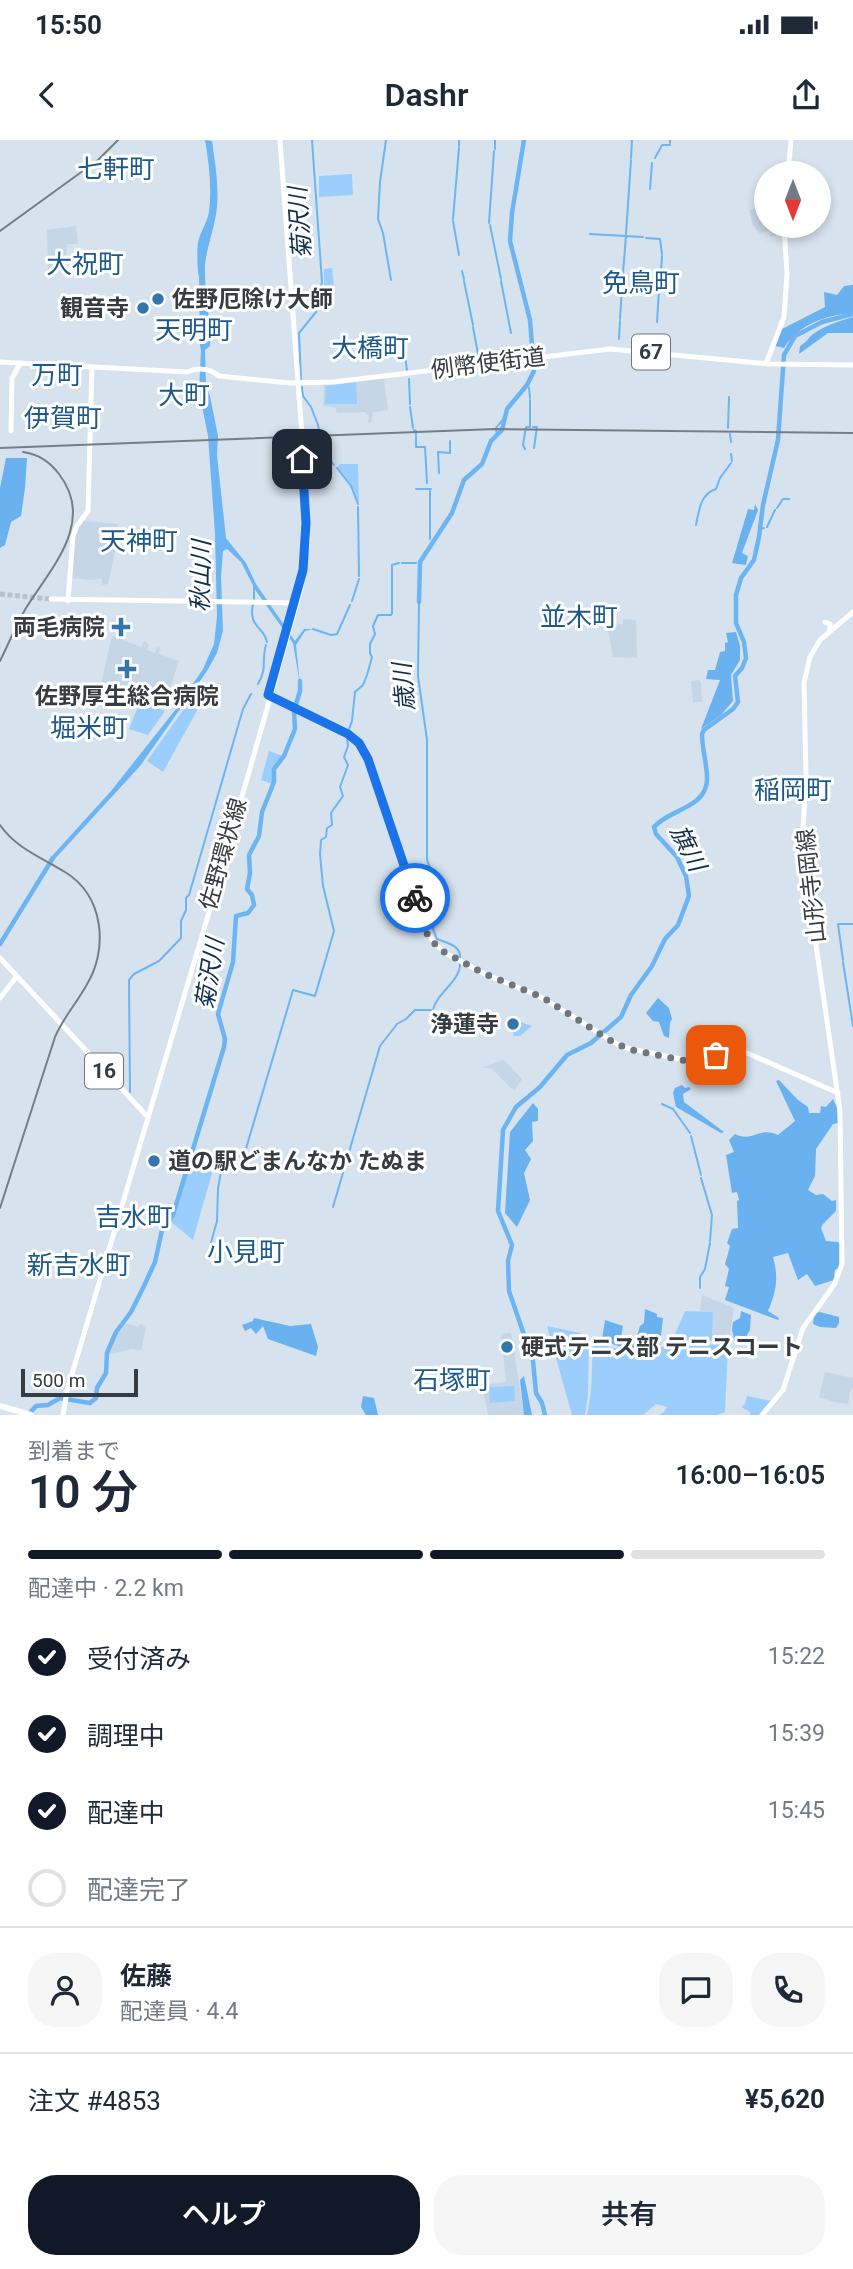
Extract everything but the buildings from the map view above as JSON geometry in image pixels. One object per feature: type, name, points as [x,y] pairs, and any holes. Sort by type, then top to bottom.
[{"type":"highway","points":[[0,1407],[26,1414]]},
{"type":"main road","points":[[51,599],[296,603],[306,540],[303,459],[280,140]]},
{"type":"main road","points":[[789,161],[791,140]]},
{"type":"main road","points":[[767,364],[784,317],[787,274],[785,238]]},
{"type":"main road","name":"例幣使街道","points":[[0,362],[187,372],[197,368],[209,370],[219,376],[297,383],[333,382],[619,349],[767,364],[853,365]]},
{"type":"main road","points":[[11,431],[12,378],[20,363]]},
{"type":"main road","points":[[68,601],[71,549],[77,526],[88,511],[92,367]]},
{"type":"main road","name":"佐野環状線","points":[[63,1415],[67,1391],[296,603]]},
{"type":"main road","points":[[852,612],[850,617],[853,621]]},
{"type":"main road","name":"山形寺岡線","points":[[762,1415],[785,1386],[803,1328],[834,1285],[841,1272],[843,1256],[838,1093],[803,848],[806,776],[805,678],[813,651],[830,630],[852,612]]},
{"type":"main road","points":[[825,622],[830,624],[830,630]]},
{"type":"main road","points":[[269,696],[348,734],[362,747],[426,932],[437,946],[459,961],[542,997],[622,1047],[697,1063],[721,1054],[747,1053],[838,1093]]},
{"type":"main road","name":"16","points":[[0,958],[147,1116]]},
{"type":"main road","points":[[0,998],[17,976]]},
{"type":"shaded area","points":[[205,140],[212,141],[217,191],[216,214],[205,265],[210,336],[210,346],[205,350],[206,384],[218,436],[217,455],[226,538],[246,563],[256,584],[295,641],[304,629],[313,629],[305,631],[296,645],[300,685],[293,643],[256,591],[241,562],[227,549],[223,551],[223,631],[217,653],[140,766],[53,861],[49,860],[111,791],[176,709],[203,669],[214,644],[217,616],[215,534],[208,436],[199,391],[201,350],[198,246],[209,212],[210,194]]},
{"type":"shaded area","points":[[352,174],[353,195],[319,197],[319,176]]},
{"type":"shaded area","points":[[754,209],[754,226],[752,223],[750,210]]},
{"type":"shaded area","points":[[76,226],[78,244],[67,244],[65,269],[48,269],[47,230]]},
{"type":"shaded area","points":[[332,268],[335,296],[324,298],[324,269]]},
{"type":"shaded area","points":[[853,285],[853,313],[814,322],[797,333],[784,348],[775,346],[782,329],[825,307],[824,292],[837,295],[844,286]]},
{"type":"shaded area","points":[[241,293],[249,293],[250,298],[258,298],[258,301],[237,305],[233,300]]},
{"type":"shaded area","points":[[853,317],[853,333],[828,333],[799,354],[800,346],[813,334]]},
{"type":"shaded area","points":[[384,378],[388,410],[373,412],[371,423],[368,422],[369,417],[365,412],[337,413],[335,407],[323,406],[324,385]]},
{"type":"shaded area","points":[[356,382],[357,404],[325,404],[326,386]]},
{"type":"shaded area","points":[[6,458],[27,458],[21,516],[11,522],[5,545],[0,548],[0,488]]},
{"type":"shaded area","points":[[340,464],[358,464],[359,505],[350,483],[337,467]]},
{"type":"shaded area","points":[[755,504],[758,510],[742,553],[748,556],[746,565],[732,563],[748,509],[754,510]]},
{"type":"shaded area","points":[[81,521],[118,524],[108,584],[102,585],[102,578],[71,578],[74,539]]},
{"type":"shaded area","points":[[623,619],[636,620],[637,658],[613,657],[607,625],[623,624]]},
{"type":"shaded area","points":[[736,632],[740,660],[731,675],[733,701],[721,715],[701,729],[720,680],[706,679],[708,670],[715,670],[720,652],[725,651],[725,643],[728,642],[726,633]]},
{"type":"shaded area","name":"佐野厚生総合病院","points":[[112,636],[141,647],[144,641],[149,644],[147,650],[155,653],[157,647],[160,648],[159,654],[179,661],[166,700],[154,697],[152,703],[101,684]]},
{"type":"shaded area","points":[[699,680],[702,702],[693,702],[691,681]]},
{"type":"shaded area","points":[[201,685],[209,689],[163,772],[147,761]]},
{"type":"shaded area","points":[[140,702],[165,711],[148,735],[129,729]]},
{"type":"shaded area","points":[[269,751],[283,756],[273,770],[273,784],[261,780]]},
{"type":"shaded area","points":[[658,998],[669,1008],[672,1019],[669,1038],[664,1036],[659,1022],[653,1021],[646,1013]]},
{"type":"shaded area","points":[[514,1020],[532,1026],[520,1036],[513,1036],[512,1029],[507,1027]]},
{"type":"shaded area","points":[[504,1060],[522,1079],[514,1091],[491,1068],[481,1068]]},
{"type":"shaded area","points":[[779,1080],[808,1107],[809,1113],[820,1113],[821,1106],[826,1107],[833,1099],[837,1108],[838,1123],[833,1124],[816,1149],[815,1176],[808,1190],[816,1195],[823,1194],[832,1201],[836,1200],[836,1211],[821,1228],[826,1241],[840,1244],[839,1268],[835,1270],[834,1280],[815,1286],[807,1274],[798,1280],[788,1253],[773,1257],[776,1285],[768,1311],[779,1318],[778,1320],[725,1300],[729,1287],[725,1286],[729,1269],[725,1264],[730,1246],[727,1243],[732,1229],[738,1228],[739,1200],[737,1192],[732,1193],[726,1155],[734,1152],[729,1140],[735,1134],[746,1137],[766,1132],[778,1135],[795,1121],[776,1081]]},
{"type":"shaded area","points":[[682,1085],[691,1089],[683,1094],[684,1102],[724,1132],[721,1133],[676,1107],[673,1093],[675,1088]]},
{"type":"shaded area","points":[[533,1103],[538,1109],[538,1121],[532,1122],[533,1141],[525,1150],[531,1159],[524,1173],[530,1200],[517,1227],[505,1213],[510,1132]]},
{"type":"shaded area","points":[[192,1158],[212,1173],[193,1240],[170,1221]]},
{"type":"shaded area","points":[[702,1295],[734,1308],[729,1340],[712,1341],[713,1312],[700,1311]]},
{"type":"shaded area","points":[[645,1309],[663,1318],[660,1345],[630,1348],[616,1346],[602,1339],[605,1320],[623,1326],[621,1337],[629,1339],[637,1336],[644,1323]]},
{"type":"shaded area","points":[[685,1311],[713,1312],[712,1341],[671,1343]]},
{"type":"shaded area","points":[[741,1311],[751,1315],[750,1330],[744,1340],[735,1342],[733,1322],[740,1318]]},
{"type":"shaded area","points":[[820,1312],[839,1317],[836,1328],[813,1324],[814,1314]]},
{"type":"shaded area","points":[[254,1318],[290,1326],[311,1324],[318,1347],[316,1356],[268,1339],[263,1326],[256,1334],[251,1328],[245,1331],[242,1325]]},
{"type":"shaded area","points":[[124,1323],[138,1327],[141,1324],[146,1328],[141,1350],[131,1349],[108,1355],[117,1331]]},
{"type":"shaded area","points":[[547,1326],[580,1333],[589,1338],[585,1415],[572,1415]]},
{"type":"shaded area","points":[[511,1333],[524,1415],[488,1415],[482,1385],[506,1382],[501,1334]]},
{"type":"shaded area","points":[[593,1339],[627,1351],[725,1344],[728,1348],[725,1412],[717,1415],[659,1415],[667,1407],[656,1404],[643,1415],[587,1415],[591,1392]]},
{"type":"shaded area","points":[[825,1372],[853,1378],[848,1404],[819,1397]]},
{"type":"shaded area","points":[[524,1376],[532,1415],[524,1415],[520,1380]]},
{"type":"shaded area","points":[[514,1386],[515,1401],[490,1403],[489,1387]]},
{"type":"shaded area","points":[[363,1396],[374,1398],[378,1415],[366,1415],[361,1407]]},
{"type":"shaded area","points":[[747,1396],[772,1401],[760,1415],[750,1415],[750,1412],[741,1407]]},
{"type":"waterway","name":"菊沢川","points":[[301,380],[299,333],[316,312],[322,282],[312,140]]},
{"type":"waterway","points":[[386,140],[378,219],[391,280]]},
{"type":"waterway","points":[[459,140],[459,146]]},
{"type":"waterway","points":[[495,140],[495,149]]},
{"type":"waterway","name":"歳川","points":[[419,602],[420,562],[452,513],[464,480],[482,464],[491,441],[502,430],[507,409],[527,385],[534,371],[530,320],[510,241],[524,140]]},
{"type":"waterway","points":[[631,158],[632,140]]},
{"type":"waterway","points":[[655,158],[662,145],[670,145]]},
{"type":"waterway","points":[[453,219],[459,148]]},
{"type":"waterway","points":[[489,223],[494,151]]},
{"type":"waterway","points":[[626,234],[631,160]]},
{"type":"waterway","points":[[650,189],[652,163]]},
{"type":"waterway","points":[[453,221],[459,255]]},
{"type":"waterway","points":[[490,225],[501,279]]},
{"type":"waterway","points":[[590,234],[607,235]]},
{"type":"waterway","points":[[608,235],[643,237]]},
{"type":"waterway","points":[[622,285],[626,236]]},
{"type":"waterway","points":[[646,238],[660,239],[662,254]]},
{"type":"waterway","points":[[660,288],[662,256]]},
{"type":"waterway","points":[[462,271],[464,279]]},
{"type":"waterway","points":[[464,281],[473,325]]},
{"type":"waterway","points":[[501,281],[511,333]]},
{"type":"waterway","points":[[620,319],[622,287]]},
{"type":"waterway","points":[[657,322],[659,290]]},
{"type":"waterway","name":"旗川","points":[[545,1415],[536,1393],[533,1361],[509,1291],[508,1261],[512,1245],[498,1211],[503,1130],[516,1107],[540,1087],[567,1055],[591,1043],[621,1017],[665,939],[678,925],[689,896],[686,876],[677,857],[656,834],[654,827],[701,796],[706,788],[707,778],[702,734],[738,702],[735,676],[746,658],[744,642],[736,623],[736,595],[741,578],[754,560],[759,537],[763,505],[778,440],[784,355],[795,336],[822,322],[853,314]]},
{"type":"waterway","points":[[619,339],[620,321]]},
{"type":"waterway","points":[[473,327],[478,354]]},
{"type":"waterway","points":[[403,344],[407,370]]},
{"type":"waterway","points":[[409,379],[410,404]]},
{"type":"waterway","name":"菊沢川","points":[[302,387],[303,396],[318,425],[324,452],[334,465]]},
{"type":"waterway","points":[[529,388],[530,398]]},
{"type":"waterway","points":[[728,428],[729,397]]},
{"type":"waterway","points":[[525,449],[523,445],[526,427],[530,427],[530,400]]},
{"type":"waterway","points":[[410,407],[413,428]]},
{"type":"waterway","points":[[497,435],[496,428],[504,418]]},
{"type":"waterway","points":[[533,427],[537,427],[534,448]]},
{"type":"waterway","points":[[730,434],[731,442]]},
{"type":"waterway","points":[[416,436],[416,447],[425,447],[427,483]]},
{"type":"waterway","points":[[439,473],[438,452],[450,453],[450,441]]},
{"type":"waterway","points":[[731,454],[732,461]]},
{"type":"waterway","points":[[696,525],[703,499],[716,489],[731,463]]},
{"type":"waterway","name":"菊沢川","points":[[337,468],[351,486],[358,504]]},
{"type":"waterway","points":[[416,489],[431,489]]},
{"type":"waterway","points":[[430,491],[430,529]]},
{"type":"waterway","points":[[777,508],[783,499],[789,499]]},
{"type":"waterway","name":"菊沢川","points":[[358,507],[359,576]]},
{"type":"waterway","points":[[767,527],[775,510]]},
{"type":"waterway","name":"旗川","points":[[760,529],[764,528]]},
{"type":"waterway","points":[[430,530],[430,539]]},
{"type":"waterway","points":[[348,732],[355,692],[363,685],[372,657],[370,644],[375,634],[373,626],[378,615],[392,613],[392,565],[399,563]]},
{"type":"waterway","points":[[402,563],[416,563]]},
{"type":"waterway","name":"菊沢川","points":[[352,601],[359,579]]},
{"type":"waterway","points":[[254,584],[254,599]]},
{"type":"waterway","name":"歳川","points":[[419,602],[418,676],[427,740],[427,860],[437,885],[433,905],[433,929],[437,939],[456,947],[460,958]]},
{"type":"waterway","points":[[253,604],[254,622],[267,642]]},
{"type":"waterway","name":"菊沢川","points":[[313,629],[331,635],[337,634],[350,605]]},
{"type":"waterway","points":[[258,684],[263,673],[266,645]]},
{"type":"waterway","name":"菊沢川","points":[[28,1415],[36,1406],[48,1405],[60,1398],[90,1403],[96,1398],[97,1388],[106,1373],[107,1353],[116,1332],[131,1312],[144,1286],[155,1262],[162,1230],[173,1215],[224,1047],[225,1039],[218,1014],[233,962],[236,916],[248,913],[254,905],[252,895],[247,889],[249,855],[259,836],[262,812],[274,782],[274,769],[284,756],[295,729],[294,711],[300,681]]},
{"type":"waterway","points":[[130,1092],[129,980],[134,974],[159,961],[181,938],[181,921],[186,910],[186,898],[243,709],[251,694]]},
{"type":"waterway","points":[[210,1246],[217,1221],[222,1166],[245,1152],[293,990],[315,996],[334,931],[323,886],[320,854],[321,840],[326,837],[327,828],[332,825],[331,813],[343,796],[340,787],[348,765],[344,757],[348,746],[347,737]]},
{"type":"waterway","name":"秋山川","points":[[0,944],[53,858]]},
{"type":"waterway","points":[[843,960],[838,924],[853,924]]},
{"type":"waterway","points":[[843,962],[853,1026]]},
{"type":"waterway","name":"歳川","points":[[333,1207],[380,1046],[397,1024],[415,1010],[433,1010],[456,976],[460,964]]},
{"type":"waterway","points":[[662,1104],[673,1109],[690,1133]]},
{"type":"waterway","points":[[691,1136],[701,1175]]},
{"type":"waterway","points":[[701,1178],[712,1215],[710,1241]]},
{"type":"waterway","points":[[700,1288],[700,1277],[705,1269],[710,1243]]},
{"type":"tunnel","points":[[0,594],[51,599]]},
{"type":"railway","points":[[0,231],[98,160],[118,140]]},
{"type":"railway","points":[[0,448],[495,429],[853,433]]},
{"type":"railway","points":[[0,661],[26,608],[66,544],[73,510],[69,492],[59,474],[43,459],[23,452]]},
{"type":"railway","points":[[0,825],[22,846],[78,882],[95,909],[100,940],[93,971],[55,1037],[0,1208]]},
{"type":"way so far","points":[[415,898],[426,932],[444,952],[485,974],[542,997],[616,1044],[697,1063],[716,1055]]},
{"type":"place","name":"佐野厄除け大師","points":[[158,299]]},
{"type":"place","name":"観音寺","points":[[143,308]]},
{"type":"place","name":"両毛病院","points":[[121,627]]},
{"type":"place","name":"佐野厚生総合病院","points":[[127,669]]},
{"type":"place","name":"浄蓮寺","points":[[513,1024]]},
{"type":"place","name":"道の駅どまんなか たぬま","points":[[154,1161]]},
{"type":"place","name":"硬式テニス部 テニスコート","points":[[507,1347]]},
{"type":"district","name":"七軒町","points":[[116,169]]},
{"type":"district","name":"大祝町","points":[[85,264]]},
{"type":"district","name":"免鳥町","points":[[641,283]]},
{"type":"district","name":"天明町","points":[[194,330]]},
{"type":"district","name":"大橋町","points":[[370,348]]},
{"type":"district","name":"万町","points":[[57,375]]},
{"type":"district","name":"大町","points":[[184,395]]},
{"type":"district","name":"伊賀町","points":[[63,418]]},
{"type":"district","name":"天神町","points":[[139,541]]},
{"type":"district","name":"並木町","points":[[579,617]]},
{"type":"district","name":"堀米町","points":[[89,728]]},
{"type":"district","name":"稲岡町","points":[[793,790]]},
{"type":"district","name":"吉水町","points":[[134,1217]]},
{"type":"district","name":"小見町","points":[[246,1252]]},
{"type":"district","name":"新吉水町","points":[[79,1265]]},
{"type":"district","name":"石塚町","points":[[452,1380]]},
{"type":"route","points":[[302,459],[306,523],[303,570],[268,695],[348,734],[359,743],[368,759],[415,898]]}]
